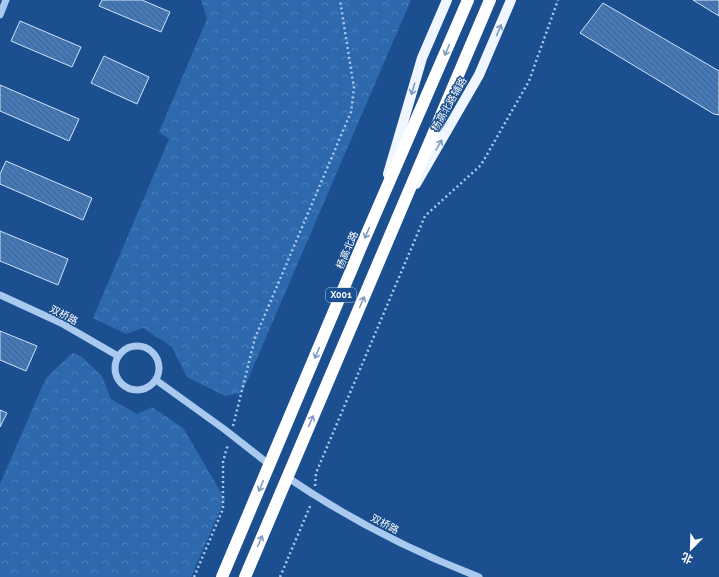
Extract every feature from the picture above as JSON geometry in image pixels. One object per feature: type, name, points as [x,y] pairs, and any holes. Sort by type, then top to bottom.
[{"type":"highway","name":"杨高北路","points":[[222,577],[378,208],[468,0]]},
{"type":"highway","name":"X001","points":[[245,577],[490,0]]},
{"type":"main road","name":"X001","points":[[378,208],[422,58],[447,0]]},
{"type":"main road","name":"杨高北路辅路","points":[[398,216],[479,75],[511,0]]},
{"type":"street","points":[[0,15],[6,0]]},
{"type":"street","name":"双桥路","points":[[0,295],[61,323],[118,356]]},
{"type":"street","points":[[142,346],[149,349],[158,360],[159,374],[156,380],[151,386],[138,391],[125,388],[116,377],[114,370],[118,356],[128,347],[142,346]]},
{"type":"street","points":[[156,380],[224,429],[270,465]]},
{"type":"street","name":"双桥路","points":[[287,478],[337,510],[383,534],[421,553],[479,577]]},
{"type":"path","points":[[194,577],[223,509],[223,462],[256,338],[351,112],[354,88],[340,0]]},
{"type":"path","points":[[280,577],[314,496],[316,473],[425,216],[481,165],[529,81],[558,0]]},
{"type":"green space","points":[[201,0],[411,0],[242,393],[225,396],[187,377],[172,347],[143,328],[126,334],[93,318],[169,139],[159,132],[207,19]]},
{"type":"green space","points":[[72,353],[82,357],[102,376],[111,399],[137,414],[152,407],[183,428],[225,499],[191,577],[0,577],[0,484],[46,378]]},
{"type":"building","points":[[102,0],[142,0],[170,12],[161,32],[99,6]]},
{"type":"building","points":[[693,0],[719,0],[719,16]]},
{"type":"building","points":[[603,3],[719,71],[719,115],[714,114],[580,33]]},
{"type":"building","points":[[20,21],[81,47],[72,67],[11,41]]},
{"type":"building","points":[[104,56],[149,77],[137,104],[91,83]]},
{"type":"building","points":[[0,85],[79,119],[69,141],[0,111]]},
{"type":"building","points":[[6,161],[92,198],[83,220],[0,184],[0,174]]},
{"type":"building","points":[[0,231],[68,259],[58,285],[0,261]]},
{"type":"building","points":[[0,331],[37,346],[26,371],[0,360]]},
{"type":"building","points":[[0,410],[7,413],[0,427]]}]
